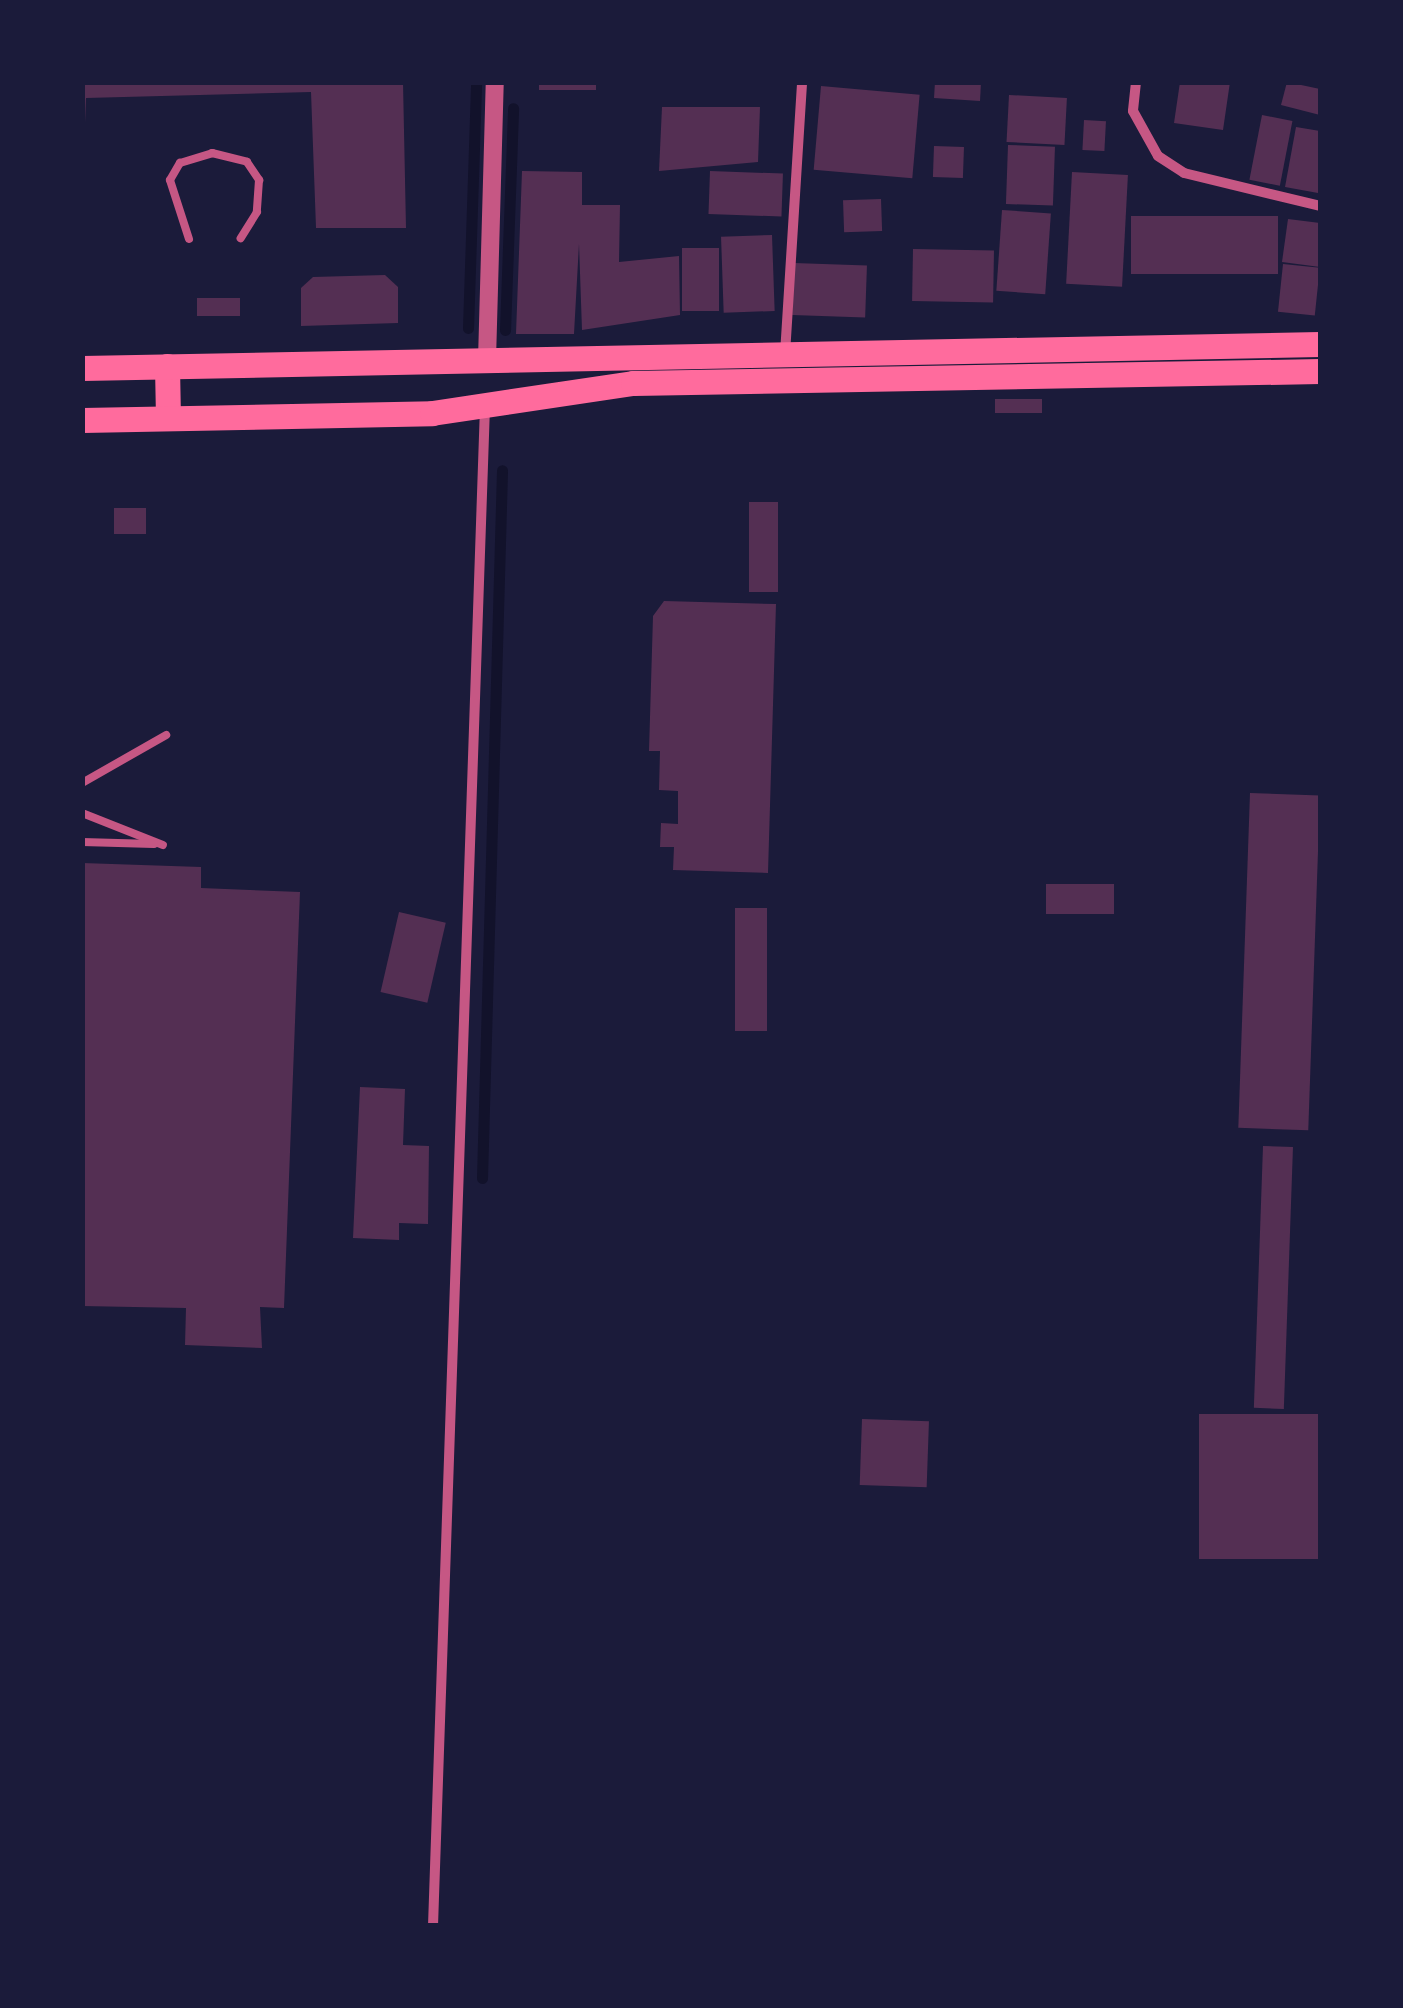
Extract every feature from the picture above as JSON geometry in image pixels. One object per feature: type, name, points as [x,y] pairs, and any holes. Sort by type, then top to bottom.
[{"type":"main road","points":[[82,368],[1320,344]]},
{"type":"main road","points":[[167,366],[168,418]]},
{"type":"main road","points":[[82,420],[485,405],[632,383],[1320,371]]},
{"type":"street","points":[[487,360],[495,82]]},
{"type":"street","points":[[786,354],[802,82]]},
{"type":"street","points":[[1136,82],[1133,110],[1158,156],[1184,172],[1320,206]]},
{"type":"street","points":[[433,1926],[485,405]]},
{"type":"lane","points":[[188,239],[170,180],[180,163],[212,153],[247,162],[259,180],[257,212],[240,238]]},
{"type":"lane","points":[[82,783],[166,735]]},
{"type":"lane","points":[[82,813],[163,844],[82,842]]},
{"type":"building","points":[[82,82],[403,82],[406,228],[316,228],[311,92],[86,98],[82,197]]},
{"type":"building","points":[[539,82],[596,82],[596,90],[539,90]]},
{"type":"building","points":[[935,82],[981,82],[980,101],[934,98]]},
{"type":"building","points":[[1180,82],[1230,82],[1223,130],[1174,123]]},
{"type":"building","points":[[1287,82],[1320,89],[1320,115],[1281,105]]},
{"type":"building","points":[[821,86],[920,95],[912,178],[814,170]]},
{"type":"building","points":[[1009,95],[1067,98],[1064,145],[1007,142]]},
{"type":"building","points":[[662,107],[760,107],[758,162],[659,171]]},
{"type":"building","points":[[1262,115],[1292,121],[1280,186],[1249,180]]},
{"type":"building","points":[[1084,120],[1106,121],[1104,151],[1082,150]]},
{"type":"building","points":[[1296,127],[1320,131],[1318,193],[1285,187]]},
{"type":"building","points":[[1008,145],[1055,147],[1053,206],[1006,204]]},
{"type":"building","points":[[934,146],[964,147],[963,178],[933,177]]},
{"type":"building","points":[[522,171],[582,172],[582,205],[620,205],[619,262],[679,256],[680,315],[582,330],[579,244],[574,334],[516,334]]},
{"type":"building","points":[[710,171],[783,174],[781,217],[708,214]]},
{"type":"building","points":[[1072,172],[1128,175],[1122,287],[1066,284]]},
{"type":"building","points":[[881,199],[882,231],[844,232],[843,200]]},
{"type":"building","points":[[1002,210],[1051,213],[1045,294],[996,291]]},
{"type":"building","points":[[1131,216],[1278,216],[1278,274],[1131,274]]},
{"type":"building","points":[[1288,219],[1320,223],[1320,267],[1282,262]]},
{"type":"building","points":[[772,235],[775,311],[724,313],[721,237]]},
{"type":"building","points":[[682,248],[719,248],[719,311],[682,311]]},
{"type":"building","points":[[913,249],[994,250],[993,302],[912,301]]},
{"type":"building","points":[[794,263],[867,266],[865,318],[792,315]]},
{"type":"building","points":[[1283,264],[1320,268],[1315,316],[1278,312]]},
{"type":"building","points":[[385,275],[398,287],[398,323],[301,326],[301,288],[313,277]]},
{"type":"building","points":[[197,298],[240,298],[240,316],[197,316]]},
{"type":"building","points":[[995,399],[1042,399],[1042,413],[995,413]]},
{"type":"building","points":[[749,502],[778,502],[778,592],[749,592]]},
{"type":"building","points":[[114,508],[146,508],[146,534],[114,534]]},
{"type":"building","points":[[664,601],[776,604],[768,873],[673,870],[674,847],[660,847],[661,823],[678,824],[678,791],[659,790],[660,751],[649,751],[653,616]]},
{"type":"building","points":[[1250,793],[1320,795],[1308,1130],[1238,1128]]},
{"type":"building","points":[[82,863],[201,867],[201,888],[300,892],[284,1308],[260,1307],[262,1348],[185,1345],[186,1308],[82,1306]]},
{"type":"building","points":[[1046,884],[1114,884],[1114,914],[1046,914]]},
{"type":"building","points":[[735,908],[767,908],[767,1031],[735,1031]]},
{"type":"building","points":[[399,912],[446,923],[427,1003],[381,992]]},
{"type":"building","points":[[360,1087],[405,1089],[403,1145],[429,1146],[428,1224],[399,1223],[399,1240],[353,1238]]},
{"type":"building","points":[[1263,1146],[1293,1147],[1284,1409],[1254,1408]]},
{"type":"building","points":[[1199,1414],[1320,1414],[1320,1559],[1199,1559]]},
{"type":"building","points":[[862,1419],[929,1421],[927,1487],[860,1485]]},
{"type":"waterway","points":[[468,328],[476,82]]},
{"type":"waterway","points":[[505,330],[513,108]]},
{"type":"waterway","points":[[482,1178],[502,470]]}]
